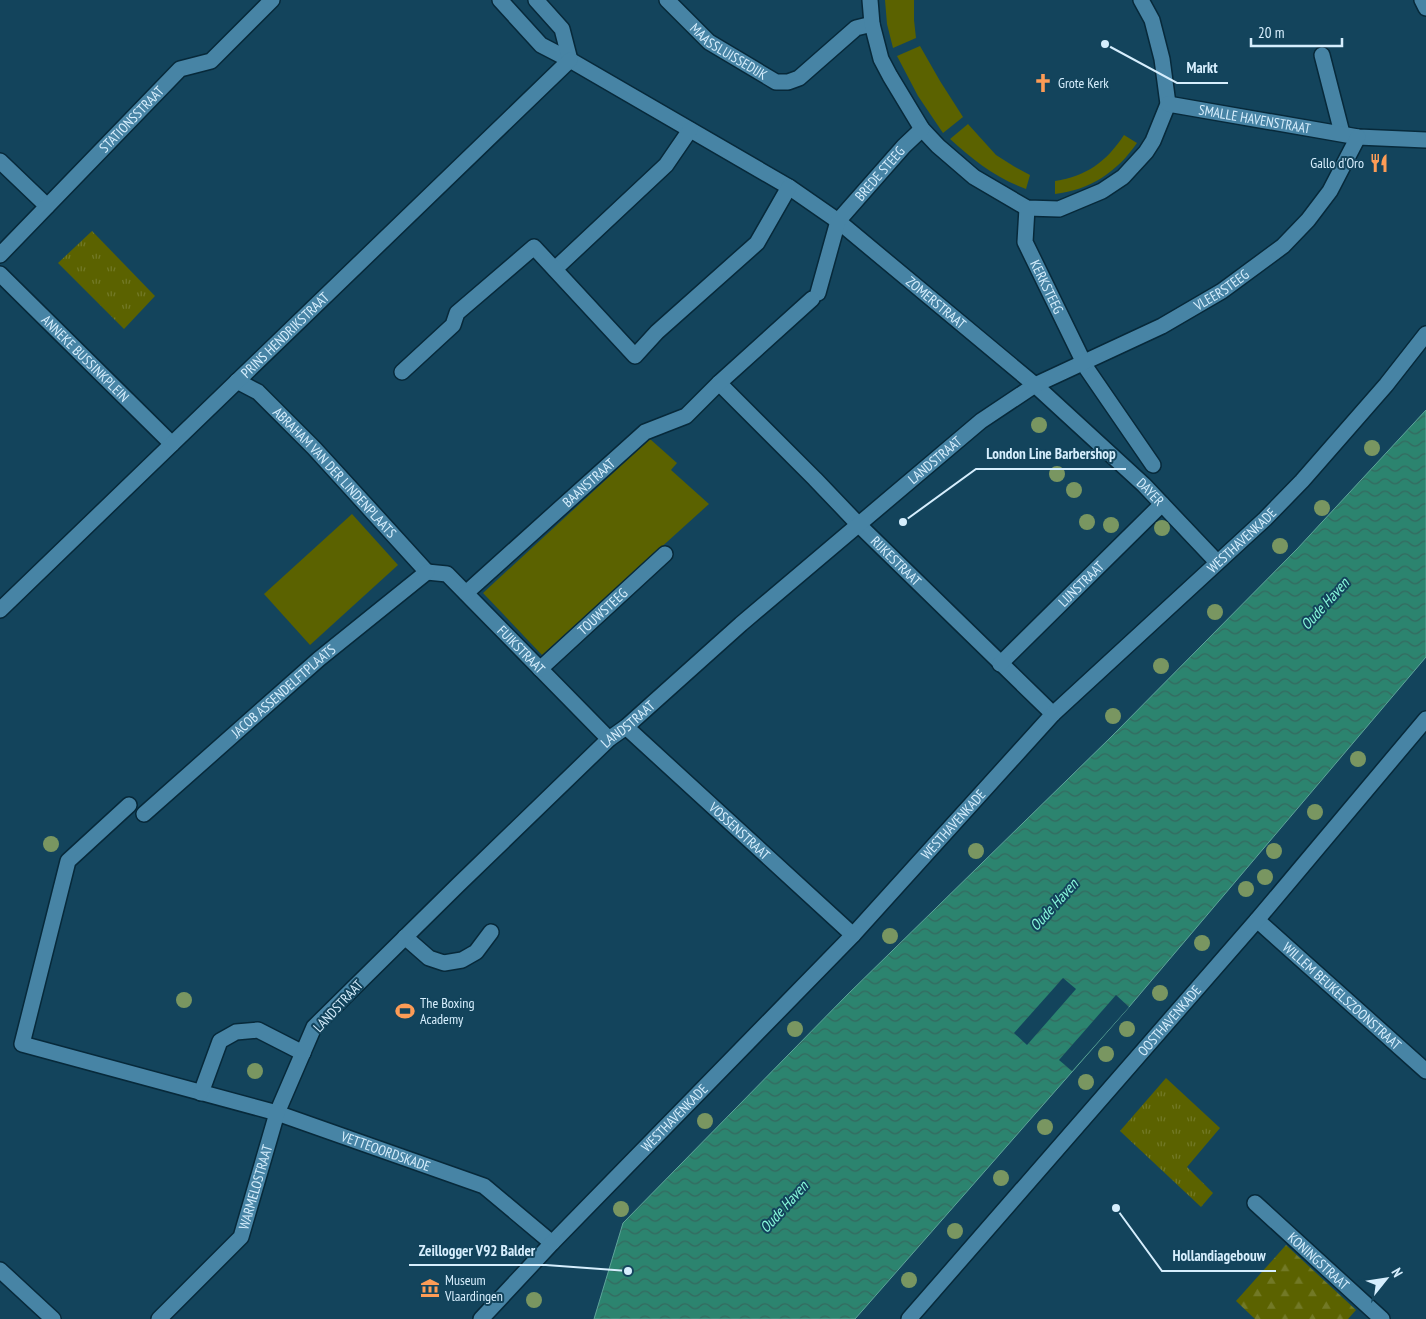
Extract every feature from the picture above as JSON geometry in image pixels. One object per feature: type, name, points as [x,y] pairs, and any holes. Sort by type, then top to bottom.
[{"type":"street","name":"STATIONSSTRAAT","points":[[0,255],[180,69],[211,61],[272,0]]},
{"type":"street","name":"ZOMERSTRAAT","points":[[500,0],[540,45],[570,60],[789,187],[838,221],[1035,385]]},
{"type":"street","points":[[536,0],[562,29],[570,60]]},
{"type":"street","name":"MAASSLUISSEDIJK","points":[[667,0],[709,42],[776,82],[788,82],[799,78],[856,28],[872,24]]},
{"type":"street","points":[[870,0],[872,24],[882,59],[922,129],[938,146],[974,177],[1027,208],[1059,209],[1102,190],[1123,176],[1146,152],[1168,104],[1162,59],[1152,20],[1141,0]]},
{"type":"street","points":[[1422,0],[1426,8]]},
{"type":"street","points":[[1322,55],[1342,133]]},
{"type":"street","name":"PRINS HENDRIKSTRAAT","points":[[0,610],[570,60]]},
{"type":"street","name":"SMALLE HAVENSTRAAT","points":[[1168,104],[1358,137],[1426,140]]},
{"type":"street","name":"BREDE STEEG","points":[[838,221],[904,146],[922,129]]},
{"type":"street","points":[[555,270],[666,165],[690,130]]},
{"type":"street","name":"VLEERSTEEG","points":[[1035,385],[1085,366],[1162,326],[1222,290],[1283,246],[1308,220],[1330,191],[1358,137]]},
{"type":"street","points":[[0,161],[47,206]]},
{"type":"street","points":[[402,372],[452,325],[457,313],[534,247],[635,356],[656,332],[757,243],[789,187]]},
{"type":"street","name":"KERKSTEEG","points":[[1027,208],[1025,242],[1085,366],[1153,465]]},
{"type":"street","name":"BAANSTRAAT","points":[[466,593],[645,432],[686,416],[719,383],[815,296],[838,221]]},
{"type":"street","name":"ANNEKE BUSSINKPLEIN","points":[[0,274],[172,444]]},
{"type":"street","name":"WESTHAVENKADE","points":[[481,1319],[552,1242],[853,935],[1053,714],[1265,519],[1386,385],[1426,334]]},
{"type":"street","name":"ABRAHAM VAN DER LINDENPLAATS","points":[[237,381],[258,392],[314,448],[427,572]]},
{"type":"street","name":"RIJKESTRAAT","points":[[719,383],[858,524],[1053,714]]},
{"type":"street","name":"DAYER","points":[[1035,385],[1144,485],[1217,562]]},
{"type":"street","name":"LANDSTRAAT","points":[[278,1113],[314,1027],[609,739],[626,727],[741,624],[981,421],[1035,385]]},
{"type":"street","name":"LIJNSTRAAT","points":[[1000,664],[1162,504]]},
{"type":"street","name":"TOUWSTEEG","points":[[540,669],[665,554]]},
{"type":"street","name":"FUIKSTRAAT","points":[[427,572],[447,574],[609,739]]},
{"type":"street","name":"JACOB ASSENDELFTPLAATS","points":[[144,814],[319,659],[427,572]]},
{"type":"street","name":"OOSTHAVENKADE","points":[[909,1319],[1257,920],[1426,719]]},
{"type":"street","name":"VOSSENSTRAAT","points":[[626,727],[853,935]]},
{"type":"street","name":"VETTEOORDSKADE","points":[[129,805],[68,861],[22,1044],[278,1113],[484,1186],[552,1242]]},
{"type":"street","name":"WILLEM BEUKELSZOONSTRAAT","points":[[1257,920],[1426,1071]]},
{"type":"street","points":[[405,937],[429,958],[444,963],[462,960],[476,952],[491,932]]},
{"type":"street","points":[[202,1093],[220,1041],[236,1032],[258,1030],[303,1053]]},
{"type":"street","name":"WARMELOSTRAAT","points":[[159,1319],[241,1237],[278,1113]]},
{"type":"street","name":"KONINGSTRAAT","points":[[1255,1203],[1382,1319]]},
{"type":"street","points":[[0,1270],[53,1319]]},
{"type":"green space","points":[[885,0],[914,0],[916,38],[893,48],[887,24]]},
{"type":"green space","points":[[920,46],[963,117],[943,133],[918,96],[897,56]]},
{"type":"green space","points":[[968,124],[996,155],[1030,175],[1026,189],[1005,180],[985,168],[950,139]]},
{"type":"green space","points":[[1124,135],[1137,143],[1121,163],[1091,184],[1068,192],[1055,194],[1055,181],[1077,176],[1095,166],[1110,153]]},
{"type":"green space","points":[[92,231],[155,296],[124,329],[58,263]]},
{"type":"green space","points":[[650,439],[677,463],[671,470],[709,504],[542,655],[483,593]]},
{"type":"green space","points":[[352,514],[398,565],[310,645],[264,594]]},
{"type":"green space","points":[[1166,1078],[1220,1128],[1187,1167],[1213,1193],[1201,1207],[1120,1131]]},
{"type":"green space","points":[[1286,1245],[1356,1310],[1348,1319],[1255,1319],[1236,1301]]},
{"type":"water","name":"Oude Haven","points":[[1426,410],[1426,657],[1129,1007],[855,1319],[594,1319],[623,1223],[848,994],[1111,737],[1297,549]]},
{"type":"pier","points":[[1063,978],[1076,989],[1027,1045],[1014,1033]]},
{"type":"pier","points":[[1116,995],[1129,1007],[1072,1071],[1059,1060]]},
{"type":"place","name":"Markt","points":[[1105,44]]},
{"type":"place","name":"Grote Kerk","points":[[1043,83]]},
{"type":"place","name":"Gallo d'Oro","points":[[1379,163]]},
{"type":"place","name":"London Line Barbershop","points":[[903,522]]},
{"type":"place","name":"The Boxing Academy","points":[[405,1011]]},
{"type":"place","name":"Hollandiagebouw","points":[[1116,1208]]},
{"type":"place","name":"Zeillogger V92 Balder","points":[[628,1271]]},
{"type":"place","name":"Museum Vlaardingen","points":[[430,1288]]}]
